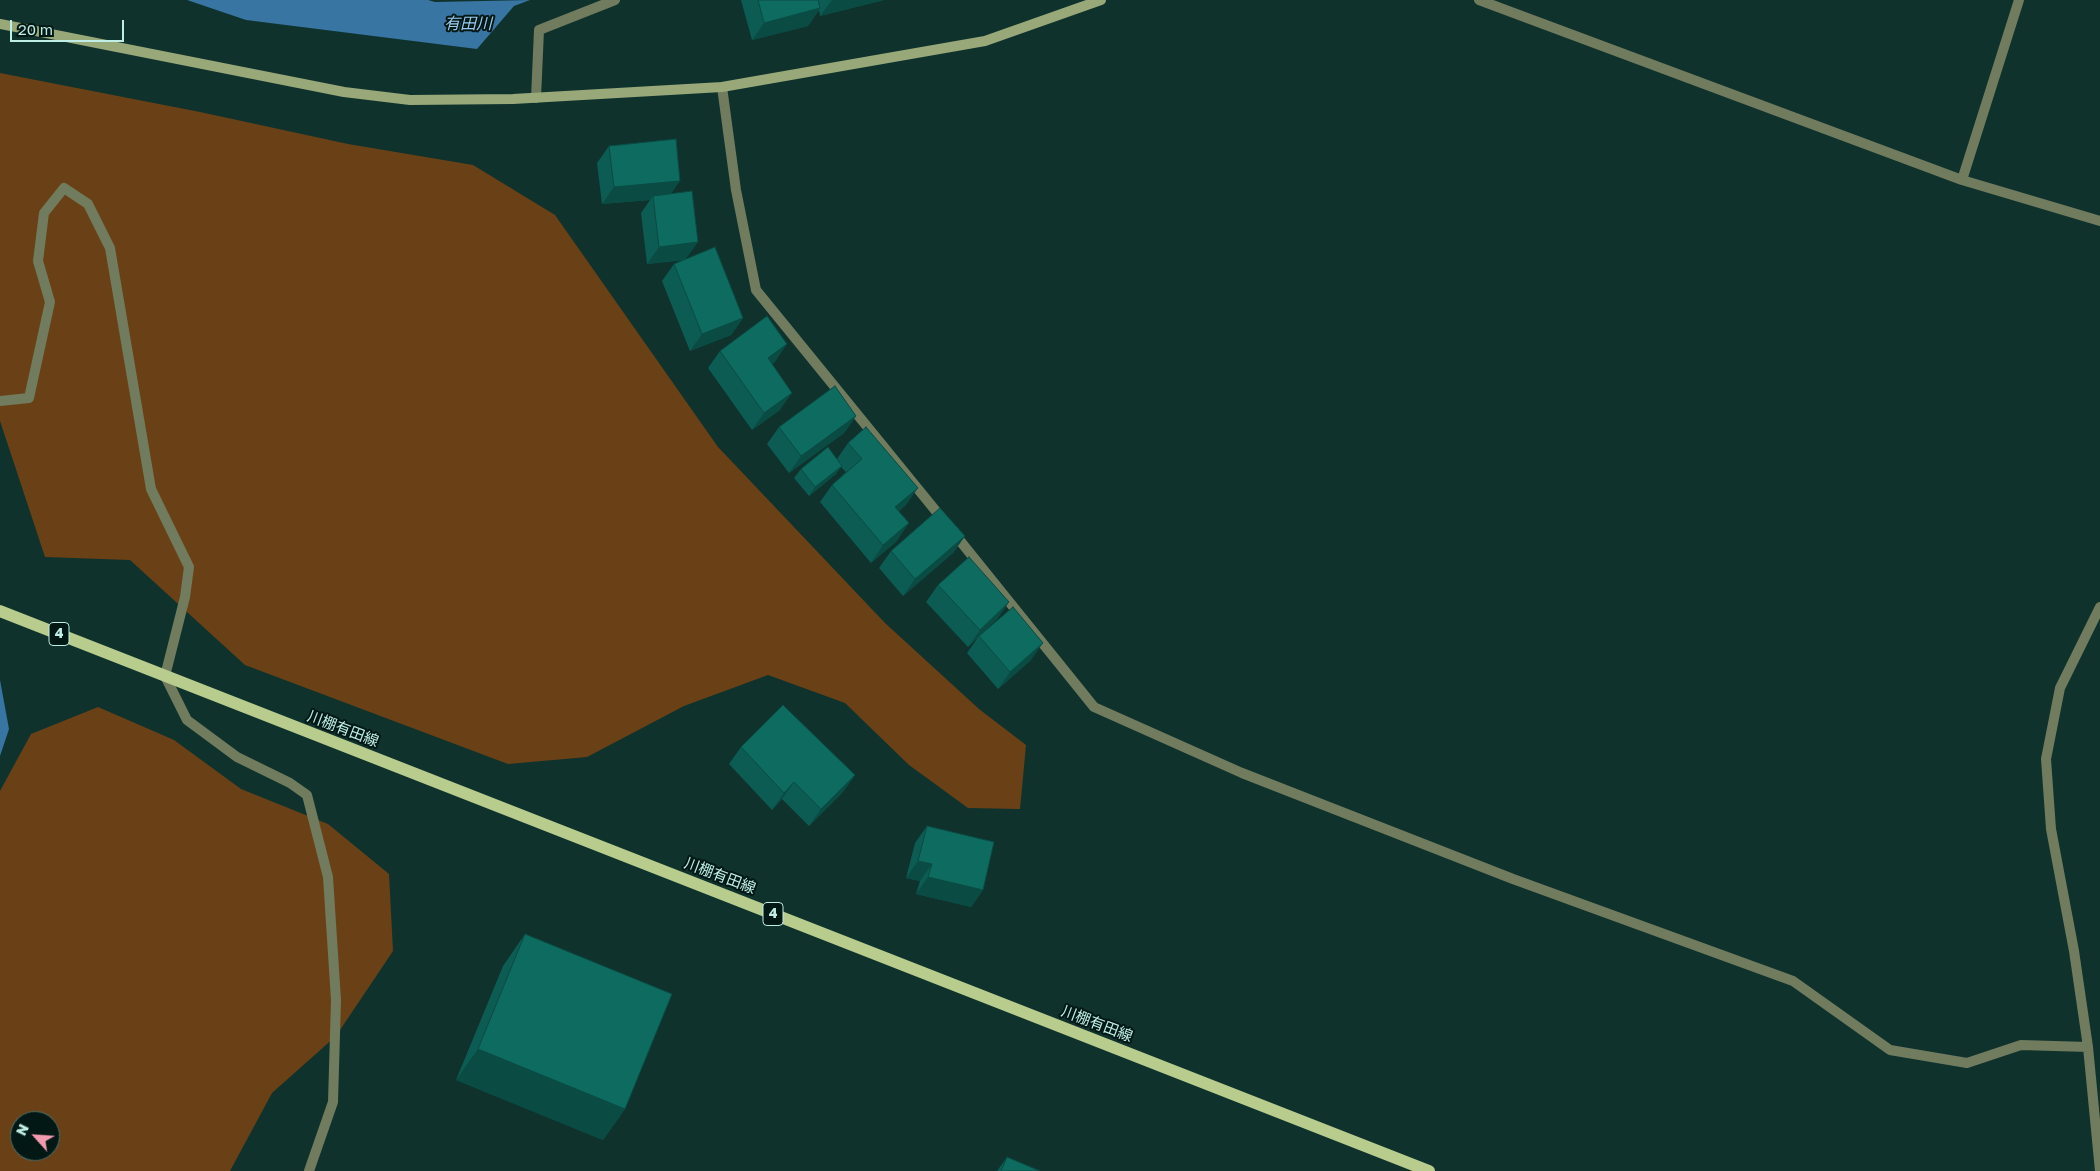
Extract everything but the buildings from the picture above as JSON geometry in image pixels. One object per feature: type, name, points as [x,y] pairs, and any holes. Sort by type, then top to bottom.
[{"type":"main road","name":"川棚有田線","points":[[0,611],[1429,1171]]},
{"type":"street","points":[[536,98],[539,30],[615,0]]},
{"type":"street","points":[[0,24],[344,92],[410,100],[536,98],[722,86],[986,41],[1101,0]]},
{"type":"street","points":[[1479,0],[1962,180],[2100,221]]},
{"type":"street","points":[[1962,180],[2019,0]]},
{"type":"street","points":[[722,86],[736,190],[756,290],[1094,707],[1242,773],[1513,879],[1793,981],[1890,1050],[1967,1063],[2021,1045],[2088,1047]]},
{"type":"street","points":[[0,401],[28,398],[50,302],[38,261],[44,213],[64,188],[88,204],[110,248],[151,489],[189,567],[185,597],[165,676],[187,720],[237,757],[290,783],[307,795],[328,877],[336,1000],[333,1102],[309,1171]]},
{"type":"street","points":[[2100,606],[2060,688],[2046,760],[2051,829],[2074,951],[2088,1047],[2100,1171]]},
{"type":"shaded area","points":[[0,73],[200,112],[348,144],[473,165],[555,215],[718,447],[885,623],[979,709],[1026,745],[1020,809],[968,808],[909,765],[845,703],[768,675],[684,706],[587,757],[508,764],[245,665],[130,560],[45,557],[0,421]]},
{"type":"shaded area","points":[[98,707],[174,740],[241,789],[328,824],[389,874],[393,951],[336,1036],[272,1093],[230,1171],[0,1171],[0,791],[31,734]]},
{"type":"water","name":"有田川","points":[[187,0],[428,0],[435,2],[530,0],[514,6],[477,49],[246,20]]},
{"type":"water","points":[[0,680],[9,729],[0,756]]}]
